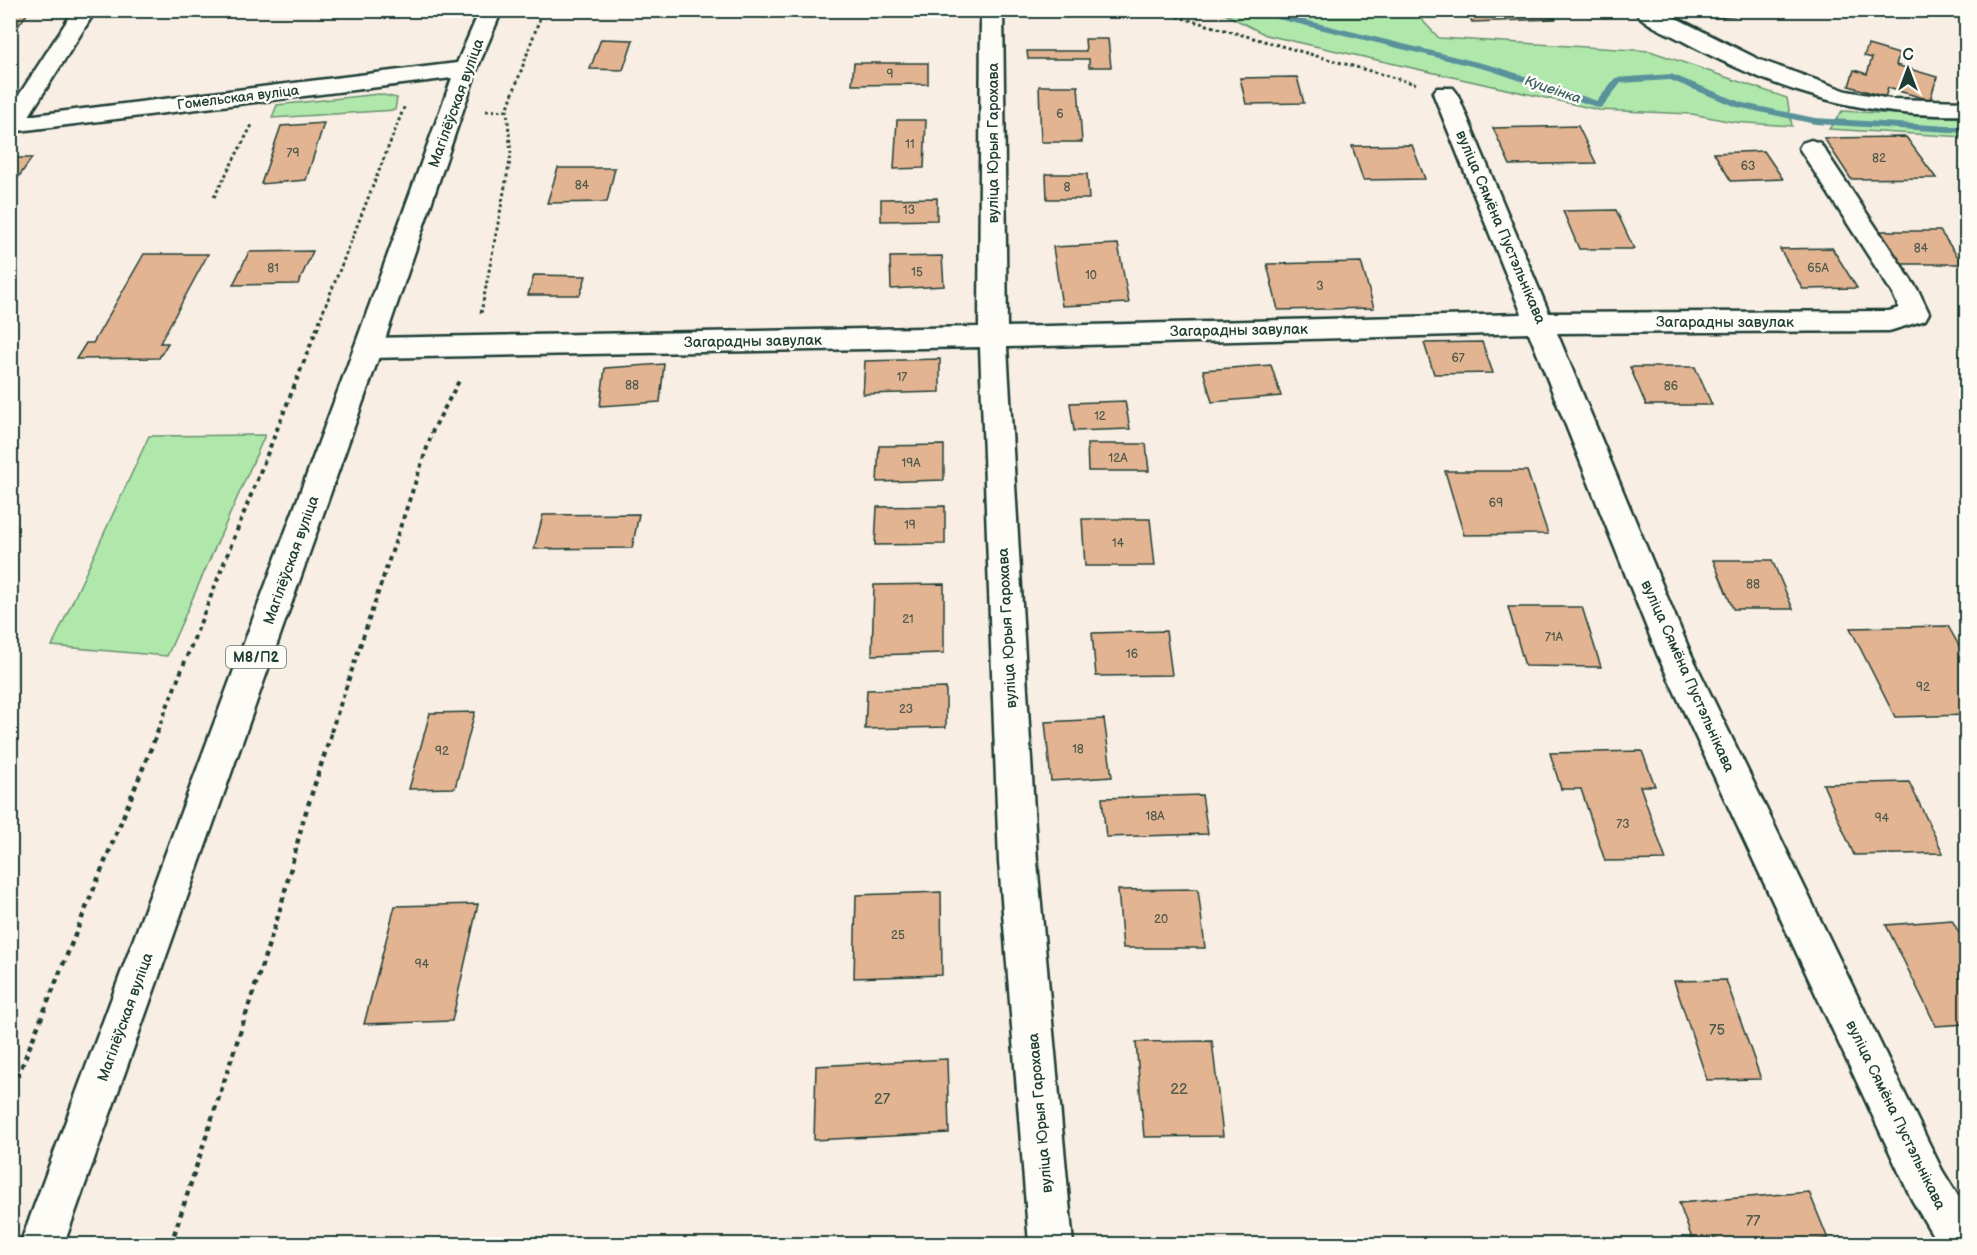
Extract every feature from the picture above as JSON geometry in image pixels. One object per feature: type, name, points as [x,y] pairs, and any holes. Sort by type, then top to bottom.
[{"type":"street","points":[[11,125],[85,10]]},
{"type":"street","name":"Магілёўская вуліца","points":[[42,1245],[368,348],[466,69],[491,10]]},
{"type":"street","name":"вуліца Юрыя Гарохава","points":[[992,10],[993,337],[1018,862],[1051,1245]]},
{"type":"street","points":[[1644,10],[1676,30],[1816,89],[1867,103],[1966,108]]},
{"type":"street","name":"Гомельская вуліца","points":[[11,125],[466,69]]},
{"type":"street","name":"вуліца Сямёна Пустэльнікава","points":[[1445,93],[1541,323],[1675,656],[1927,1185],[1963,1245]]},
{"type":"street","name":"Загарадны завулак","points":[[368,348],[993,337],[1541,323],[1889,321],[1915,313],[1906,292],[1811,148]]},
{"type":"path","points":[[171,1245],[280,910],[329,734],[390,554],[433,430],[477,346],[486,280],[511,155],[507,110],[540,18],[548,10]]},
{"type":"path","points":[[1154,10],[1445,93]]},
{"type":"path","points":[[10,1095],[172,696],[406,102]]},
{"type":"path","points":[[214,197],[255,119]]},
{"type":"green space","points":[[1219,11],[1382,11],[1417,15],[1439,38],[1650,51],[1787,98],[1792,126],[1733,122],[1692,114],[1599,110],[1266,35]]},
{"type":"green space","points":[[379,94],[397,98],[395,110],[272,118],[277,105]]},
{"type":"green space","points":[[1842,111],[1966,118],[1966,137],[1829,129]]},
{"type":"green space","points":[[265,435],[167,656],[52,646],[149,436]]},
{"type":"building","points":[[10,10],[30,10],[12,34],[10,34]]},
{"type":"building","points":[[1466,10],[1550,10],[1555,19],[1472,22]]},
{"type":"building","points":[[1707,10],[1755,10],[1757,13],[1713,18]]},
{"type":"building","points":[[601,39],[633,40],[623,70],[590,69]]},
{"type":"building","points":[[1085,39],[1108,39],[1111,67],[1089,67],[1089,59],[1028,59],[1027,51],[1086,51]]},
{"type":"building","points":[[1868,45],[1899,54],[1896,65],[1937,77],[1930,100],[1888,88],[1885,97],[1849,86],[1854,70],[1867,74],[1872,58],[1864,56]]},
{"type":"building","points":[[854,63],[928,63],[928,84],[852,85]]},
{"type":"building","points":[[1297,77],[1304,103],[1246,104],[1240,78]]},
{"type":"building","points":[[1039,86],[1078,86],[1082,142],[1041,142]]},
{"type":"building","points":[[897,120],[926,120],[924,168],[894,169]]},
{"type":"building","points":[[324,123],[306,180],[261,184],[281,126]]},
{"type":"building","points":[[1578,126],[1596,163],[1510,165],[1493,128]]},
{"type":"building","points":[[1906,137],[1936,178],[1851,179],[1824,138]]},
{"type":"building","points":[[1412,145],[1425,179],[1363,180],[1352,146]]},
{"type":"building","points":[[1764,151],[1783,179],[1731,181],[1714,153]]},
{"type":"building","points":[[10,158],[32,158],[13,185],[10,185]]},
{"type":"building","points":[[558,168],[615,168],[607,202],[547,203]]},
{"type":"building","points":[[1046,174],[1087,174],[1089,199],[1047,199]]},
{"type":"building","points":[[937,198],[937,220],[881,221],[881,199]]},
{"type":"building","points":[[1616,210],[1634,249],[1579,249],[1563,211]]},
{"type":"building","points":[[1880,231],[1940,231],[1963,264],[1902,264]]},
{"type":"building","points":[[1118,244],[1129,303],[1062,306],[1053,247]]},
{"type":"building","points":[[1832,248],[1857,288],[1803,289],[1780,249]]},
{"type":"building","points":[[313,251],[298,284],[233,285],[249,252]]},
{"type":"building","points":[[144,254],[208,254],[160,343],[168,343],[159,358],[76,359],[86,343],[93,343]]},
{"type":"building","points":[[942,256],[944,286],[891,289],[890,257]]},
{"type":"building","points":[[1361,262],[1374,308],[1278,310],[1267,264]]},
{"type":"building","points":[[534,275],[586,276],[580,295],[528,295]]},
{"type":"building","points":[[1482,342],[1493,373],[1434,374],[1424,343]]},
{"type":"building","points":[[940,359],[940,392],[863,394],[865,361]]},
{"type":"building","points":[[664,364],[660,402],[600,406],[605,368]]},
{"type":"building","points":[[1271,365],[1281,396],[1212,402],[1203,370]]},
{"type":"building","points":[[1630,367],[1695,367],[1712,405],[1646,405]]},
{"type":"building","points":[[1125,401],[1130,429],[1074,431],[1070,403]]},
{"type":"building","points":[[1087,444],[1146,444],[1149,471],[1088,471]]},
{"type":"building","points":[[944,445],[944,480],[877,482],[879,446]]},
{"type":"building","points":[[1445,471],[1527,471],[1548,534],[1464,535]]},
{"type":"building","points":[[945,506],[945,544],[875,545],[877,507]]},
{"type":"building","points":[[639,514],[632,548],[534,549],[543,515]]},
{"type":"building","points":[[1082,519],[1150,519],[1155,566],[1085,566]]},
{"type":"building","points":[[1713,560],[1772,560],[1793,609],[1733,609]]},
{"type":"building","points":[[944,584],[944,653],[872,655],[874,585]]},
{"type":"building","points":[[1508,607],[1582,607],[1601,667],[1525,666]]},
{"type":"building","points":[[1948,626],[1966,658],[1966,715],[1895,717],[1850,628]]},
{"type":"building","points":[[1166,631],[1172,675],[1096,676],[1092,633]]},
{"type":"building","points":[[946,688],[946,727],[865,729],[867,690]]},
{"type":"building","points":[[475,712],[455,788],[409,789],[430,713]]},
{"type":"building","points":[[1104,719],[1112,777],[1051,781],[1045,722]]},
{"type":"building","points":[[1642,751],[1655,786],[1640,786],[1666,860],[1605,861],[1581,789],[1561,789],[1550,753]]},
{"type":"building","points":[[1909,782],[1943,853],[1854,855],[1823,784]]},
{"type":"building","points":[[1202,795],[1208,834],[1106,837],[1102,798]]},
{"type":"building","points":[[1198,889],[1205,948],[1123,948],[1118,890]]},
{"type":"building","points":[[941,892],[942,975],[854,978],[856,895]]},
{"type":"building","points":[[478,904],[452,1021],[364,1024],[395,906]]},
{"type":"building","points":[[1952,920],[1966,946],[1966,1024],[1936,1026],[1886,925]]},
{"type":"building","points":[[1726,980],[1761,1079],[1707,1080],[1674,981]]},
{"type":"building","points":[[1212,1041],[1223,1136],[1144,1137],[1136,1042]]},
{"type":"building","points":[[947,1059],[949,1133],[814,1140],[816,1066]]},
{"type":"building","points":[[1809,1192],[1828,1239],[1769,1244],[1694,1244],[1679,1203]]},
{"type":"waterway","name":"Куцеінка","points":[[1273,10],[1277,16],[1495,69],[1599,105],[1618,80],[1671,77],[1740,105],[1815,121],[1966,130]]}]
